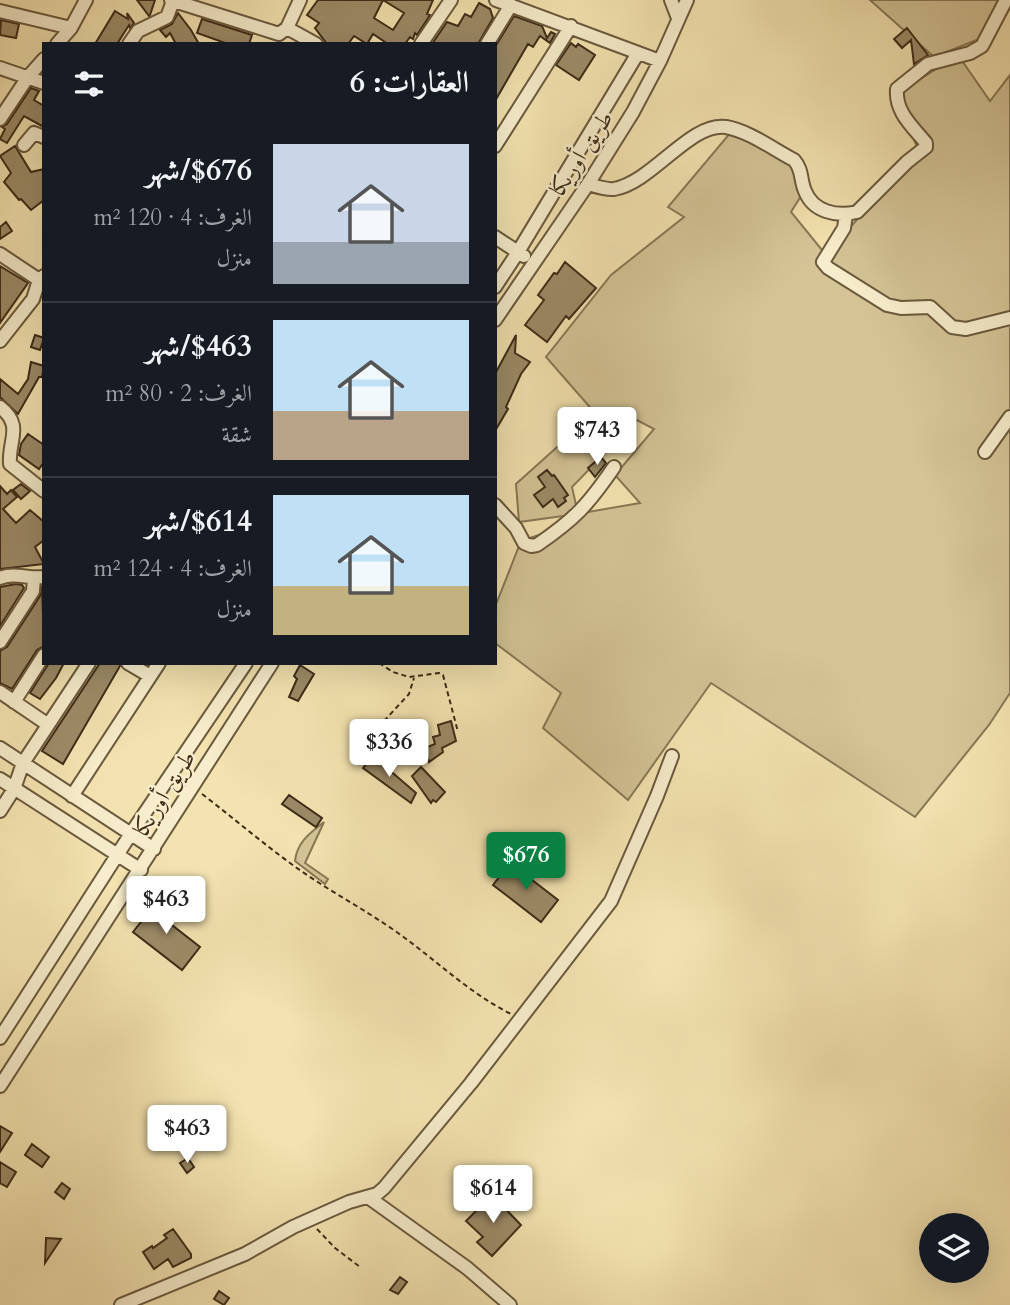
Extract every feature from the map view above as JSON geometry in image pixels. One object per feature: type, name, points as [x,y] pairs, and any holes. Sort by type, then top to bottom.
[{"type":"street","points":[[59,42],[71,28],[86,0]]},
{"type":"street","points":[[130,42],[138,32],[167,17],[172,0],[279,34],[287,28],[300,0]]},
{"type":"street","points":[[422,42],[450,0]]},
{"type":"street","points":[[496,0],[660,61]]},
{"type":"street","points":[[671,0],[678,18]]},
{"type":"street","name":"طريق أوريكا","points":[[497,317],[633,112],[660,61],[687,0]]},
{"type":"street","points":[[587,184],[612,190],[631,183],[659,165],[694,136],[709,128],[723,126],[738,130],[794,160],[800,167],[804,190],[811,204],[821,210],[846,215],[857,212],[907,162],[926,147],[926,143],[904,118],[896,101],[897,89],[928,64],[982,46],[1006,0]]},
{"type":"street","points":[[488,42],[511,5]]},
{"type":"street","points":[[0,11],[71,28]]},
{"type":"street","points":[[497,143],[571,26]]},
{"type":"street","points":[[287,28],[312,42]]},
{"type":"street","points":[[263,42],[267,31]]},
{"type":"street","points":[[497,284],[638,53]]},
{"type":"street","points":[[0,119],[42,61]]},
{"type":"street","points":[[0,68],[42,82]]},
{"type":"street","points":[[24,145],[34,133],[42,136]]},
{"type":"street","points":[[846,215],[844,228],[822,262],[828,268],[887,305],[901,308],[930,307],[952,327],[974,327],[1010,318]]},
{"type":"street","points":[[497,238],[533,262]]},
{"type":"street","points":[[0,254],[41,278],[33,299],[0,341]]},
{"type":"street","points":[[0,407],[7,412],[14,425],[10,464],[42,489]]},
{"type":"street","points":[[985,452],[1010,417]]},
{"type":"street","points":[[0,432],[12,439]]},
{"type":"street","points":[[497,507],[516,528],[524,543],[537,545],[576,518],[614,467]]},
{"type":"street","points":[[0,578],[10,574],[39,578],[0,642]]},
{"type":"street","points":[[14,702],[42,658]]},
{"type":"street","points":[[0,811],[14,789],[23,763],[88,665]]},
{"type":"street","points":[[131,665],[150,677]]},
{"type":"street","points":[[72,796],[158,665]]},
{"type":"street","points":[[0,1038],[130,835],[245,665]]},
{"type":"street","name":"طريق أوريكا","points":[[0,1086],[271,665]]},
{"type":"street","points":[[0,692],[47,724]]},
{"type":"street","points":[[0,748],[154,849]]},
{"type":"street","points":[[121,1305],[245,1254],[349,1202],[368,1198],[394,1179],[611,901],[672,756]]},
{"type":"street","points":[[0,779],[141,870]]},
{"type":"street","points":[[368,1198],[467,1268],[510,1305]]},
{"type":"path","points":[[382,665],[398,674],[414,677],[439,673],[445,677],[458,733]]},
{"type":"path","points":[[384,721],[409,694],[414,677]]},
{"type":"path","points":[[193,787],[290,863],[336,895],[390,927],[495,1006],[520,1018]]},
{"type":"path","points":[[310,1220],[335,1248],[360,1267]]},
{"type":"shaded area","points":[[870,0],[1009,0],[989,35],[934,57]]},
{"type":"shaded area","points":[[958,55],[990,101],[1010,75],[1010,693],[989,725],[915,817],[711,683],[628,800],[543,728],[561,693],[497,645],[497,602],[521,541],[571,524],[588,512],[640,503],[615,475],[654,429],[637,420],[572,487],[578,514],[519,522],[516,484],[595,413],[546,357],[611,275],[684,217],[668,207],[731,132],[794,162],[801,196],[791,212],[826,255],[918,150],[897,94]]},
{"type":"shaded area","points":[[324,822],[305,863],[328,879],[325,884],[295,861],[301,843]]},
{"type":"building","points":[[137,0],[155,0],[149,16]]},
{"type":"building","points":[[318,0],[383,0],[433,0],[427,14],[430,15],[417,35],[415,33],[413,39],[410,37],[406,42],[385,42],[373,34],[368,42],[354,36],[350,42],[326,42],[315,28],[319,23],[307,15]],"holes":[[[383,0],[404,13],[393,30],[374,18]]]},
{"type":"building","points":[[479,3],[490,9],[493,18],[479,42],[433,42],[447,22],[458,26],[465,14],[471,17]]},
{"type":"building","points":[[115,11],[128,19],[127,13],[134,23],[130,28],[129,25],[118,42],[96,42]]},
{"type":"building","points":[[178,13],[198,42],[175,42],[170,33],[166,37],[160,30],[172,24]]},
{"type":"building","points":[[514,16],[542,26],[547,38],[551,32],[555,34],[550,43],[540,36],[533,47],[528,44],[497,98],[497,44]]},
{"type":"building","points":[[202,19],[252,35],[250,42],[222,42],[197,33]]},
{"type":"building","points":[[1,20],[19,24],[16,38],[0,35]]},
{"type":"building","points":[[907,28],[928,55],[914,64],[911,40],[902,48],[894,39]]},
{"type":"building","points":[[571,43],[576,47],[578,44],[595,55],[579,80],[556,65]]},
{"type":"building","points":[[31,88],[39,91],[34,100],[42,105],[42,126],[24,116],[7,143],[0,139],[5,129],[2,127],[7,124]]},
{"type":"building","points":[[15,146],[31,172],[42,169],[42,202],[31,210],[4,182],[11,173],[0,156]]},
{"type":"building","points":[[6,222],[12,231],[0,239],[0,227]]},
{"type":"building","points":[[565,262],[596,288],[569,319],[566,316],[547,342],[525,325],[544,300],[538,295]]},
{"type":"building","points":[[0,266],[28,283],[0,323]]},
{"type":"building","points":[[35,335],[42,337],[40,350],[31,347]]},
{"type":"building","points":[[516,335],[515,353],[530,362],[521,374],[506,407],[508,409],[497,428],[497,370]]},
{"type":"building","points":[[31,362],[42,365],[42,377],[39,377],[18,414],[0,397],[0,379],[18,394],[28,379]]},
{"type":"building","points":[[573,413],[579,420],[569,429],[563,421]]},
{"type":"building","points":[[28,434],[42,444],[42,465],[39,469],[19,455],[21,444]]},
{"type":"building","points":[[601,457],[606,463],[595,477],[588,468]]},
{"type":"building","points":[[547,470],[554,475],[568,495],[564,498],[566,501],[558,507],[553,499],[543,507],[534,495],[545,487],[538,477]]},
{"type":"building","points":[[21,484],[30,491],[21,499],[13,490]]},
{"type":"building","points":[[0,486],[7,494],[11,490],[17,497],[3,509],[16,523],[30,510],[42,520],[42,542],[35,547],[42,564],[0,569]]},
{"type":"building","points":[[16,584],[24,588],[0,626],[0,587]]},
{"type":"building","points":[[42,586],[42,647],[37,650],[12,689],[0,683],[0,651],[7,647],[40,596]]},
{"type":"building","points":[[48,665],[63,665],[40,699],[30,693]]},
{"type":"building","points":[[99,665],[120,665],[63,764],[42,751]]},
{"type":"building","points":[[300,665],[314,674],[298,701],[289,697]]},
{"type":"building","points":[[451,721],[456,741],[442,748],[443,752],[429,762],[425,748],[435,744],[433,737],[440,735],[438,725]]},
{"type":"building","points":[[373,756],[416,793],[411,803],[363,768]]},
{"type":"building","points":[[421,767],[445,792],[436,802],[433,800],[431,803],[412,776]]},
{"type":"building","points":[[289,795],[322,818],[316,827],[282,804]]},
{"type":"building","points":[[510,863],[558,900],[541,922],[493,885]]},
{"type":"building","points":[[160,898],[171,907],[163,918],[200,947],[182,970],[133,932]]},
{"type":"building","points":[[0,1126],[12,1133],[0,1152]]},
{"type":"building","points":[[32,1144],[49,1157],[42,1167],[25,1155]]},
{"type":"building","points":[[188,1158],[194,1167],[187,1173],[180,1163]]},
{"type":"building","points":[[0,1162],[16,1172],[7,1187],[0,1183]]},
{"type":"building","points":[[62,1183],[70,1189],[64,1199],[55,1192]]},
{"type":"building","points":[[492,1195],[521,1225],[492,1256],[477,1242],[483,1237],[466,1221]]},
{"type":"building","points":[[173,1229],[191,1254],[191,1258],[173,1267],[168,1259],[154,1269],[143,1252],[167,1238],[164,1235]]},
{"type":"building","points":[[46,1238],[61,1239],[45,1263]]},
{"type":"building","points":[[400,1277],[407,1282],[398,1294],[390,1290]]},
{"type":"building","points":[[219,1291],[229,1298],[224,1305],[214,1299]]}]
